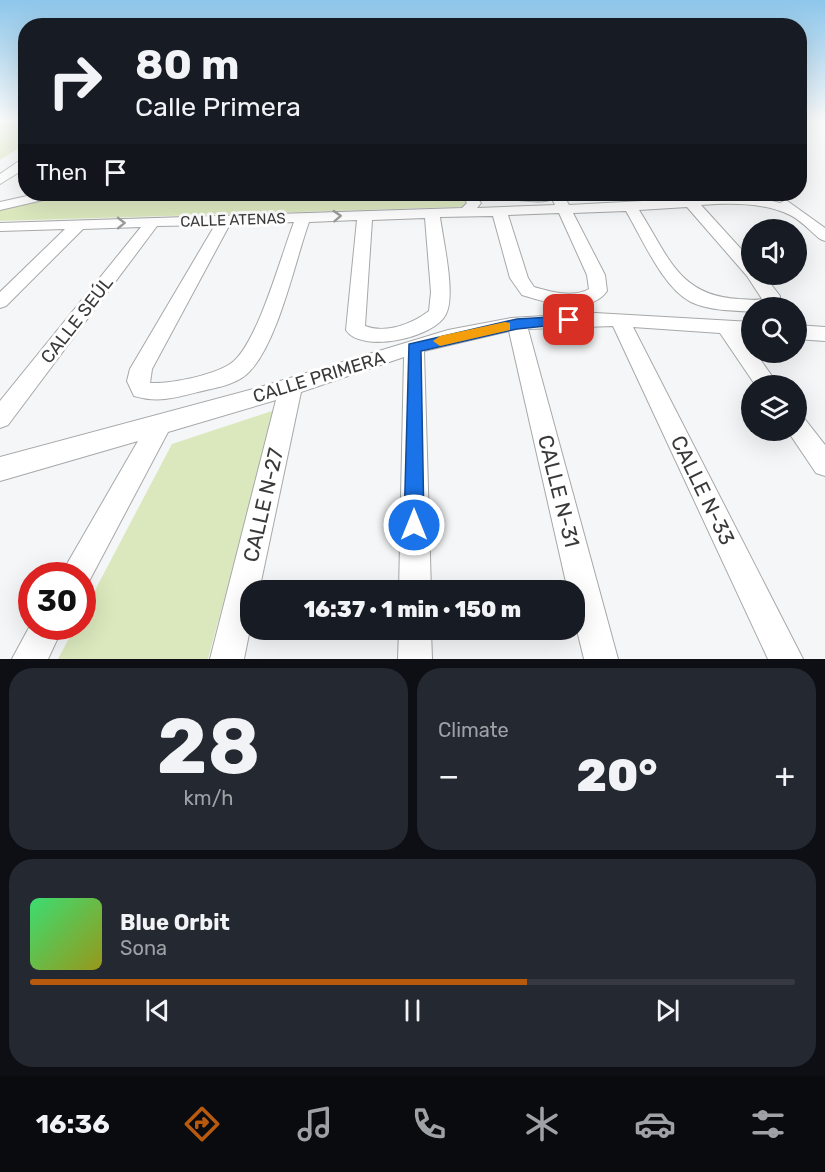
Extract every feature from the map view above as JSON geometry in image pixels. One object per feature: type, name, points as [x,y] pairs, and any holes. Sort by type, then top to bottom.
[{"type":"street","points":[[0,180],[18,168]]},
{"type":"street","points":[[0,206],[20,201]]},
{"type":"street","points":[[466,212],[474,203],[473,201]]},
{"type":"street","name":"CALLE ATENAS","points":[[0,227],[466,212],[499,210],[554,201]]},
{"type":"street","points":[[499,210],[519,278],[528,291],[580,299],[592,296],[598,291],[596,275],[560,201]]},
{"type":"street","points":[[624,201],[677,280],[687,291],[699,298],[730,305],[766,306],[771,302],[771,296],[762,285]]},
{"type":"street","points":[[690,201],[741,261]]},
{"type":"street","name":"CALLE ATENAS","points":[[751,201],[795,212]]},
{"type":"street","points":[[782,201],[825,236]]},
{"type":"street","points":[[365,215],[355,324],[356,330],[374,336],[423,325],[438,313],[440,292],[432,212]]},
{"type":"street","points":[[225,220],[141,369],[138,381],[142,390],[153,393],[169,391],[222,377],[243,366],[256,345],[303,218]]},
{"type":"street","name":"CALLE SEÚL","points":[[0,418],[153,222]]},
{"type":"street","points":[[0,302],[79,224]]},
{"type":"street","name":"CALLE PRIMERA","points":[[0,469],[291,386],[414,348],[517,324],[542,321],[620,321],[741,328]]},
{"type":"street","name":"CALLE N-33","points":[[620,321],[786,659]]},
{"type":"street","name":"CALLE N-31","points":[[517,324],[601,659]]},
{"type":"street","points":[[726,327],[760,375]]},
{"type":"street","points":[[807,333],[825,334]]},
{"type":"street","points":[[414,348],[415,580]]},
{"type":"street","name":"CALLE N-27","points":[[227,659],[291,386]]},
{"type":"street","points":[[83,562],[160,424]]},
{"type":"street","points":[[807,440],[825,465]]},
{"type":"street","points":[[29,659],[40,640]]},
{"type":"street","points":[[415,640],[415,659]]},
{"type":"green space","points":[[0,151],[14,151],[0,160]]},
{"type":"green space","points":[[36,201],[466,201],[468,204],[461,207],[0,221],[0,211]]},
{"type":"green space","points":[[275,410],[208,659],[58,659],[68,640],[96,640],[96,588],[172,444]]},
{"type":"slow traffic","points":[[440,341],[505,326]]},
{"type":"route","points":[[414,525],[414,348],[517,324],[569,320]]}]
